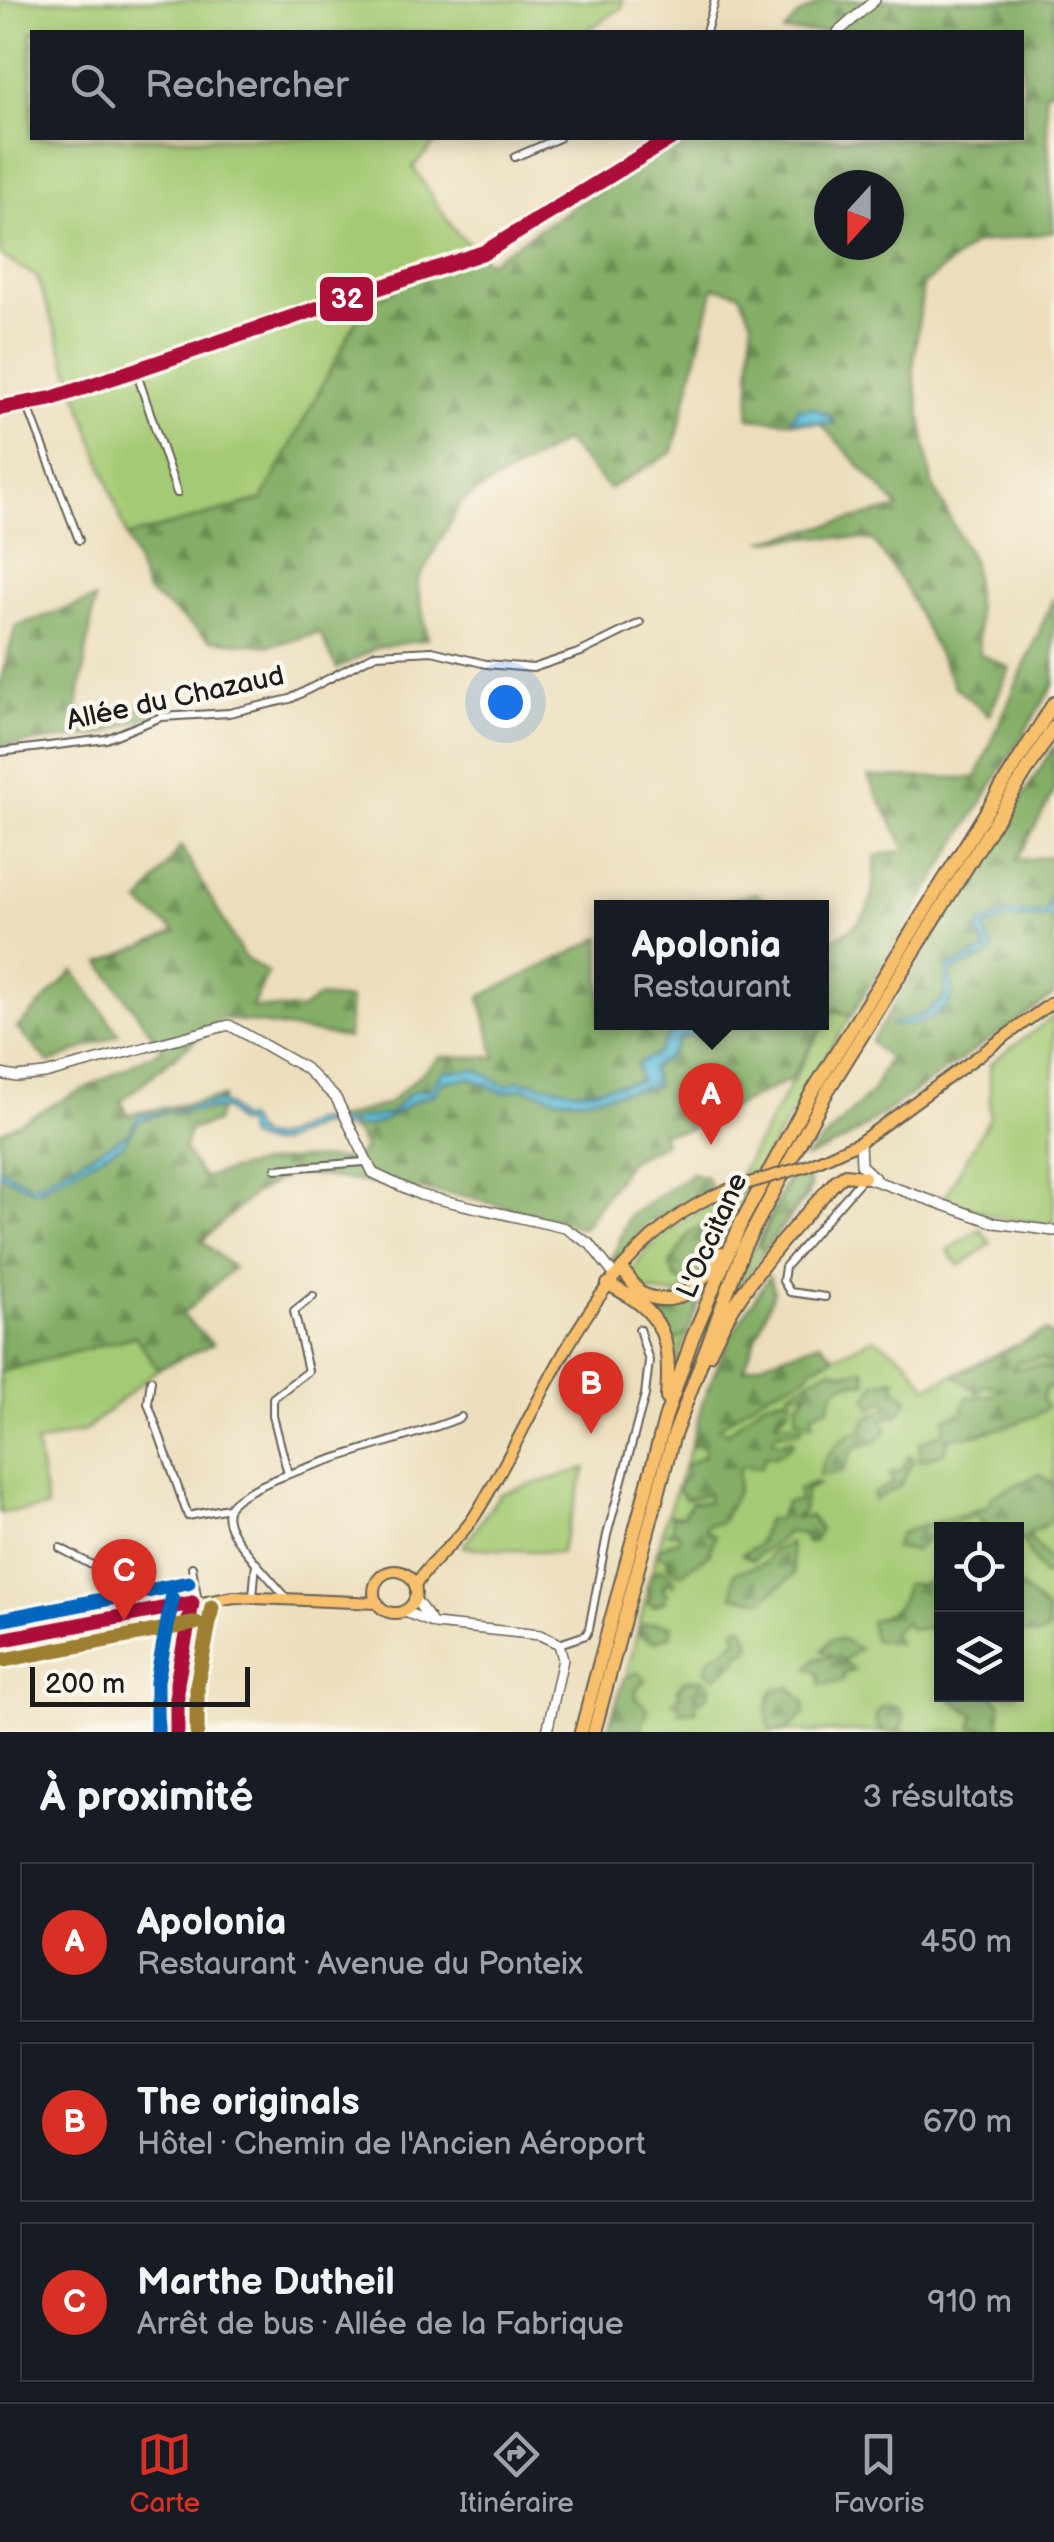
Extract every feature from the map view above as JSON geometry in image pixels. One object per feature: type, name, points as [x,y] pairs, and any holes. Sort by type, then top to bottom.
[{"type":"highway","name":"L'Occitane","points":[[581,1732],[665,1419],[692,1339],[741,1223],[812,1092],[1054,703]]},
{"type":"highway","name":"L'Occitane","points":[[594,1732],[689,1390],[728,1282],[785,1164],[1054,727]]},
{"type":"highway","points":[[689,1390],[759,1268],[798,1220],[845,1175],[864,1177]]},
{"type":"highway","points":[[615,1276],[640,1294],[658,1300],[681,1297],[702,1282],[741,1223]]},
{"type":"highway","points":[[615,1276],[662,1331],[670,1363],[665,1419]]},
{"type":"main road","points":[[0,1640],[195,1603],[259,1596],[347,1600],[378,1604],[389,1612],[403,1611],[432,1566],[473,1518],[615,1276],[676,1218],[732,1188],[817,1163],[860,1142],[1054,1002]]},
{"type":"main road","points":[[347,1600],[374,1588],[386,1573],[405,1574],[432,1566]]},
{"type":"main road","points":[[405,1574],[414,1592]]},
{"type":"main road","points":[[374,1588],[378,1604]]},
{"type":"street","points":[[707,30],[715,0]]},
{"type":"street","points":[[840,30],[875,0]]},
{"type":"street","points":[[515,156],[554,140]]},
{"type":"street","points":[[0,408],[27,404],[136,371],[485,252],[669,140]]},
{"type":"street","points":[[136,371],[177,493]]},
{"type":"street","points":[[27,404],[80,540]]},
{"type":"street","name":"Allée du Chazaud","points":[[0,752],[106,739],[161,717],[229,713],[290,698],[376,654],[432,651],[486,664],[533,668],[581,652],[640,624]]},
{"type":"street","points":[[0,1074],[17,1078],[45,1074],[229,1025],[305,1068],[336,1098],[364,1162],[391,1184],[420,1195],[565,1228],[584,1238],[615,1276]]},
{"type":"street","points":[[860,1142],[861,1165],[885,1186]]},
{"type":"street","points":[[276,1169],[364,1162]]},
{"type":"street","points":[[825,1297],[790,1292],[782,1281],[785,1267],[864,1177],[995,1224],[1054,1231]]},
{"type":"street","points":[[288,1474],[274,1416],[274,1398],[308,1370],[294,1310],[312,1296]]},
{"type":"street","points":[[403,1611],[435,1624],[540,1635],[559,1644],[586,1635],[607,1536],[645,1396],[650,1361],[639,1329]]},
{"type":"street","points":[[151,1380],[148,1403],[188,1516],[228,1508]]},
{"type":"street","points":[[287,1598],[237,1539],[227,1518],[228,1508],[242,1492],[288,1474],[430,1432],[461,1417]]},
{"type":"street","points":[[60,1548],[103,1571],[115,1617]]},
{"type":"street","points":[[256,1562],[259,1596]]},
{"type":"street","points":[[177,1732],[177,1683],[195,1603],[192,1568]]},
{"type":"street","points":[[259,1596],[268,1578]]},
{"type":"street","points":[[414,1592],[435,1624]]},
{"type":"street","points":[[546,1732],[563,1658],[559,1644]]},
{"type":"green space","points":[[0,0],[623,0],[622,8],[587,30],[30,30],[30,140],[438,140],[413,167],[454,230],[472,247],[364,306],[262,500],[127,537],[37,277],[0,255]]},
{"type":"green space","points":[[825,0],[1054,0],[1054,88],[1045,92],[1054,232],[974,244],[923,285],[913,369],[932,484],[973,562],[980,654],[1010,668],[989,715],[954,686],[905,587],[873,540],[815,536],[763,541],[899,508],[821,424],[749,418],[752,321],[740,293],[714,287],[673,452],[609,489],[565,441],[462,501],[417,583],[428,639],[376,648],[337,669],[320,633],[268,646],[211,640],[147,592],[127,537],[262,500],[364,306],[472,247],[488,262],[677,140],[1024,140],[1024,30],[786,30],[796,17]]},
{"type":"green space","points":[[1054,597],[1054,684],[851,1016],[833,1010],[829,1017],[829,941],[851,928],[866,912],[873,890],[876,856],[906,850],[868,777],[976,778]]},
{"type":"green space","points":[[95,599],[77,712],[154,705],[154,715],[104,734],[0,746],[0,682],[16,626]]},
{"type":"green space","points":[[1054,746],[1054,792],[1017,860],[1054,856],[1054,995],[844,1141],[804,1159],[872,1092],[888,1058],[871,1042]]},
{"type":"green space","points":[[181,846],[244,957],[268,973],[252,1007],[300,1010],[319,997],[350,1000],[348,1038],[222,1018],[121,1101],[128,1114],[223,1097],[216,1122],[189,1130],[184,1150],[203,1178],[277,1161],[353,1160],[364,1149],[358,1135],[335,1119],[387,1104],[440,1057],[496,1057],[480,997],[594,941],[594,1030],[821,1030],[790,1080],[684,1131],[661,1132],[665,1143],[631,1159],[583,1228],[469,1197],[293,1172],[251,1196],[202,1241],[233,1268],[182,1315],[213,1344],[158,1369],[135,1336],[0,1372],[0,1132],[162,1049],[101,963],[176,932],[140,904]]},
{"type":"green space","points":[[756,893],[764,900],[727,900]]},
{"type":"green space","points":[[74,971],[119,1034],[49,1063],[17,1028]]},
{"type":"green space","points":[[833,1009],[851,1016],[757,1171],[740,1174],[821,1030],[829,1030]]},
{"type":"green space","points":[[1054,1016],[1054,1224],[1004,1219],[944,1198],[990,1117],[990,1064]]},
{"type":"green space","points":[[692,1173],[706,1177],[711,1188],[647,1224],[618,1267],[611,1263],[628,1217]]},
{"type":"green space","points":[[807,1175],[811,1187],[807,1197],[764,1250],[721,1320],[787,1179]]},
{"type":"green space","points":[[790,1178],[808,1179],[811,1187],[764,1250],[759,1245]]},
{"type":"green space","points":[[746,1189],[728,1223],[719,1217],[690,1232],[670,1265],[676,1279],[690,1285],[677,1295],[641,1291],[632,1274],[651,1247],[699,1212]]},
{"type":"green space","points":[[719,1217],[728,1223],[697,1279],[690,1285],[676,1279],[670,1265],[690,1232]]},
{"type":"green space","points":[[980,1229],[991,1244],[959,1266],[948,1250]]},
{"type":"green space","points":[[769,1276],[774,1291],[744,1369],[820,1342],[834,1356],[811,1368],[808,1375],[763,1395],[719,1427],[727,1433],[764,1402],[792,1395],[789,1409],[775,1421],[803,1425],[801,1431],[778,1432],[772,1439],[779,1443],[792,1439],[794,1443],[774,1457],[766,1455],[760,1468],[742,1466],[736,1492],[722,1522],[706,1525],[706,1531],[715,1535],[710,1553],[681,1574],[668,1567],[668,1558],[656,1554],[658,1549],[679,1539],[679,1533],[668,1532],[674,1528],[671,1515],[682,1516],[692,1502],[708,1502],[708,1494],[686,1499],[677,1488],[687,1474],[684,1467],[705,1455],[703,1445],[691,1446],[703,1400],[729,1339]]},
{"type":"green space","points":[[708,1280],[672,1374],[667,1334],[659,1317],[644,1301],[666,1305]]},
{"type":"green space","points":[[691,1296],[699,1304],[688,1332],[672,1343],[658,1314],[666,1305]]},
{"type":"green space","points":[[1046,1331],[1054,1338],[1054,1732],[612,1732],[666,1518],[700,1421],[874,1338],[905,1358],[928,1387]]},
{"type":"green space","points":[[1046,1331],[1054,1338],[1054,1366],[1041,1358],[1017,1362],[1013,1369],[1039,1365],[1053,1370],[1054,1387],[1046,1388],[1042,1398],[1047,1407],[998,1429],[945,1437],[948,1443],[944,1453],[919,1461],[920,1443],[944,1431],[945,1418],[962,1413],[967,1397],[990,1395],[1003,1388],[984,1385],[977,1392],[955,1375]]},
{"type":"green space","points":[[136,1336],[158,1369],[84,1431],[36,1444],[47,1508],[0,1513],[0,1372]]},
{"type":"green space","points":[[830,1369],[847,1373],[864,1369],[867,1383],[838,1387],[829,1407],[813,1412],[812,1424],[796,1418],[797,1403],[808,1393],[790,1391]]},
{"type":"green space","points":[[896,1379],[894,1386],[908,1400],[897,1417],[882,1419],[888,1430],[875,1442],[854,1448],[843,1471],[819,1476],[835,1447],[863,1429],[865,1419],[889,1407],[886,1400],[871,1408],[867,1397],[876,1383]]},
{"type":"green space","points":[[909,1455],[914,1459],[900,1486],[874,1500],[873,1494],[894,1482],[889,1474],[903,1469]]},
{"type":"green space","points":[[586,1468],[560,1553],[463,1547],[500,1494]]},
{"type":"green space","points":[[1040,1474],[1054,1486],[1054,1519],[1028,1535],[1054,1566],[1043,1576],[1024,1544],[1024,1522],[982,1522],[976,1514],[957,1522],[937,1522],[987,1507],[992,1496]]},
{"type":"green space","points":[[819,1484],[806,1490],[803,1511],[795,1517],[810,1516],[820,1530],[814,1542],[806,1543],[803,1534],[787,1532],[753,1560],[742,1554],[757,1546],[767,1519],[777,1520],[787,1502],[799,1501],[798,1489]]},
{"type":"green space","points":[[934,1523],[934,1535],[914,1551],[895,1547],[900,1533]]},
{"type":"green space","points":[[790,1543],[794,1575],[762,1600],[733,1596],[734,1573],[766,1563],[772,1551]]},
{"type":"green space","points":[[663,1569],[675,1580],[673,1585],[667,1581],[662,1589],[667,1592],[665,1601],[653,1606],[648,1603],[651,1596],[646,1590],[651,1573]]},
{"type":"green space","points":[[934,1577],[934,1636],[930,1628],[909,1629],[905,1622],[891,1634],[898,1643],[873,1639],[870,1621],[894,1609],[906,1584],[924,1584]]},
{"type":"green space","points":[[1024,1590],[1047,1612],[1048,1631],[1037,1636],[1024,1633]]},
{"type":"green space","points":[[642,1625],[672,1626],[670,1636],[654,1642],[639,1634]]},
{"type":"green space","points":[[742,1625],[751,1643],[746,1652],[739,1652],[737,1661],[715,1677],[705,1671],[710,1658],[738,1640],[735,1630]]},
{"type":"green space","points":[[842,1639],[860,1649],[843,1660],[854,1670],[844,1674],[842,1682],[820,1685],[819,1674],[808,1668],[816,1659],[832,1656],[822,1651],[830,1640]]},
{"type":"green space","points":[[637,1672],[646,1680],[637,1688],[636,1698],[648,1709],[641,1729],[607,1732],[624,1678]]},
{"type":"green space","points":[[704,1678],[710,1685],[708,1695],[700,1702],[695,1693],[696,1711],[679,1713],[680,1705],[673,1702],[680,1695],[678,1689],[684,1681]]},
{"type":"green space","points":[[790,1687],[804,1702],[805,1714],[786,1730],[771,1732],[767,1710],[771,1695],[774,1689]]},
{"type":"green space","points":[[956,1702],[999,1702],[999,1731],[971,1727],[975,1715]]},
{"type":"green space","points":[[885,1706],[895,1706],[903,1714],[903,1724],[895,1732],[885,1732],[877,1724],[877,1714]]},
{"type":"water","points":[[813,407],[828,414],[835,424],[791,420],[797,408]]},
{"type":"water","points":[[1054,884],[1054,917],[1009,919],[984,928],[993,949],[988,956],[952,971],[952,995],[943,1010],[916,1024],[890,1024],[921,1016],[944,998],[947,967],[986,950],[977,932],[982,923],[1010,913],[1046,912]]},
{"type":"water","points":[[715,1030],[681,1038],[667,1058],[651,1069],[656,1086],[581,1099],[555,1098],[524,1088],[503,1093],[470,1078],[442,1082],[434,1095],[413,1102],[379,1123],[354,1127],[351,1120],[390,1114],[412,1093],[430,1089],[444,1071],[478,1070],[507,1086],[519,1080],[579,1091],[640,1081],[637,1064],[658,1053],[670,1033]]},
{"type":"water","points":[[218,1102],[229,1106],[239,1119],[246,1119],[260,1137],[279,1137],[321,1120],[347,1122],[349,1129],[321,1125],[269,1144],[248,1138],[244,1124],[236,1123],[225,1109],[167,1112],[139,1121],[123,1144],[35,1191],[0,1174],[0,1168],[33,1186],[129,1133],[138,1116]]},
{"type":"transit line","name":"32","points":[[0,408],[50,399],[485,252],[668,140]]},
{"type":"transit line","points":[[0,1620],[188,1583]]},
{"type":"transit line","points":[[157,1732],[157,1681],[172,1599]]},
{"type":"transit line","name":"32","points":[[0,1640],[192,1603]]},
{"type":"transit line","name":"32","points":[[177,1732],[177,1683],[192,1603]]},
{"type":"transit line","points":[[197,1732],[197,1685],[212,1607]]},
{"type":"transit line","points":[[4,1660],[196,1623]]},
{"type":"place","name":"Apolonia","points":[[711,1145]]},
{"type":"place","name":"The originals","points":[[591,1434]]},
{"type":"place","name":"Marthe Dutheil","points":[[124,1621]]}]
